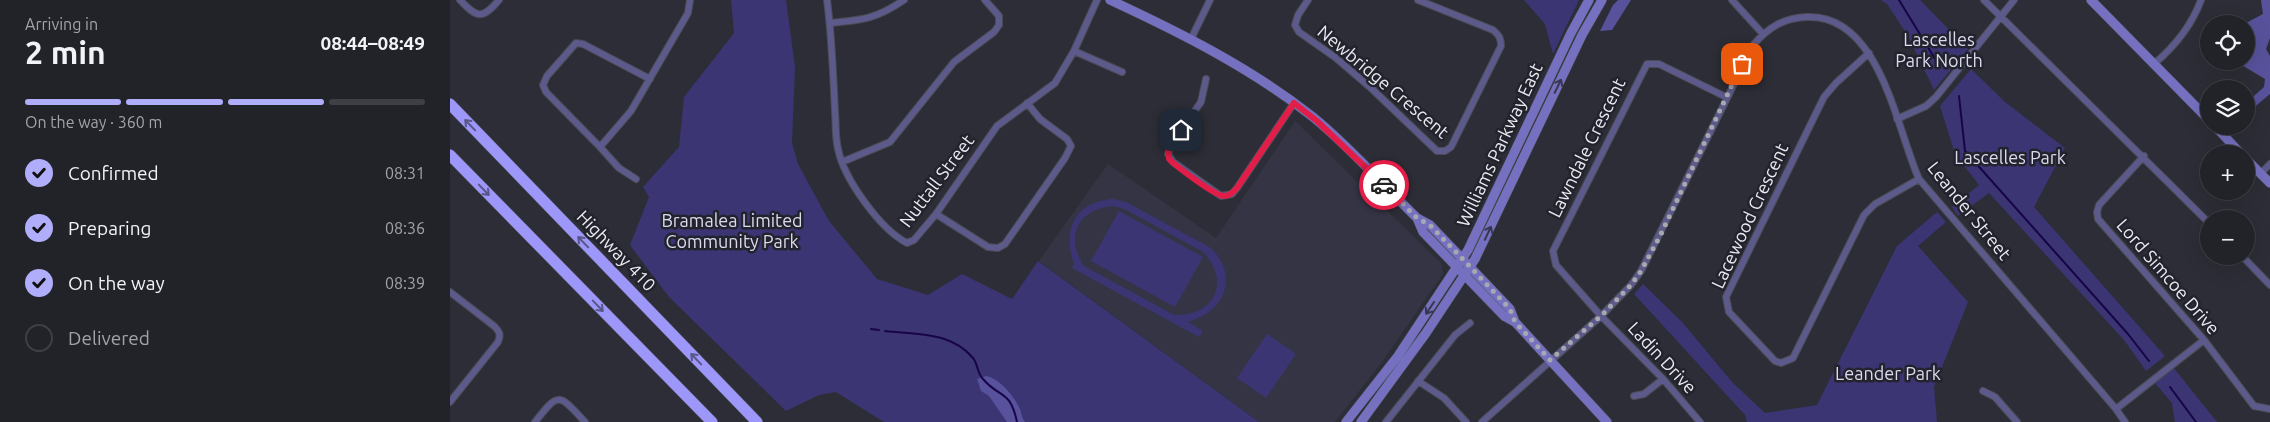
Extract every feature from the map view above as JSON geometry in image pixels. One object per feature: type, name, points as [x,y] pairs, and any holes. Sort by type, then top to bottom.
[{"type":"highway","name":"Highway 410","points":[[450,104],[758,422]]},
{"type":"highway","points":[[450,155],[712,422]]},
{"type":"highway","points":[[730,394],[748,403],[768,422]]},
{"type":"main road","points":[[1110,0],[1191,39],[1273,86],[1323,126],[1417,218],[1430,225],[1510,309],[1515,322]]},
{"type":"main road","name":"Williams Parkway East","points":[[1346,422],[1398,356],[1463,259],[1589,0]]},
{"type":"main road","name":"Williams Parkway East","points":[[1361,422],[1465,276],[1582,36],[1602,0]]},
{"type":"main road","points":[[2091,0],[2200,111]]},
{"type":"main road","points":[[2224,135],[2233,145]]},
{"type":"main road","points":[[2255,167],[2270,183]]},
{"type":"main road","points":[[1417,218],[1423,232],[1504,316],[1515,322],[1607,422]]},
{"type":"street","points":[[460,0],[474,14],[481,15],[489,12],[499,0]]},
{"type":"street","points":[[600,147],[631,111],[688,13],[690,0]]},
{"type":"street","name":"Nuttall Street","points":[[827,0],[838,150],[858,193],[877,218],[900,239],[907,242],[914,240],[936,214],[997,126],[1055,83],[1074,51],[1097,0]]},
{"type":"street","points":[[830,23],[864,20],[876,16],[904,0]]},
{"type":"street","points":[[842,162],[890,142],[954,62],[994,32],[999,25],[999,16],[985,0]]},
{"type":"street","points":[[1191,39],[1210,0]]},
{"type":"street","name":"Newbridge Crescent","points":[[1308,0],[1298,15],[1295,25],[1300,32],[1336,58],[1437,151],[1445,152],[1451,147],[1501,46],[1501,41],[1499,35],[1493,30],[1418,0]]},
{"type":"street","points":[[1732,0],[1763,34]]},
{"type":"street","points":[[1984,0],[2144,156],[2200,214]]},
{"type":"street","points":[[1897,118],[1926,106],[1944,88],[2014,0]]},
{"type":"street","points":[[2154,64],[2166,54],[2195,17],[2201,0]]},
{"type":"street","name":"Leander Street","points":[[1482,422],[1601,316],[1631,285],[1660,236],[1748,52],[1763,34],[1783,21],[1814,16],[1833,21],[1846,28],[1869,53],[1897,118],[1919,179],[2116,408],[2125,422]]},
{"type":"street","points":[[636,179],[619,168],[546,92],[543,85],[547,76],[576,43],[583,44],[650,79]]},
{"type":"street","points":[[1074,51],[1122,72]]},
{"type":"street","name":"Lacewood Crescent","points":[[1869,53],[1824,97],[1726,296],[1729,312],[1775,361],[1781,363],[1792,358],[1864,215],[1875,204],[1919,179]]},
{"type":"street","name":"Lawndale Crescent","points":[[1601,316],[1556,265],[1553,252],[1643,68],[1647,64],[1659,64],[1726,97]]},
{"type":"street","points":[[1206,79],[1201,102],[1169,148],[1168,154],[1173,162],[1221,196],[1232,194],[1237,188],[1294,103]]},
{"type":"street","points":[[936,214],[988,247],[998,248],[1005,244],[1065,158],[1071,146],[1067,138],[1040,119],[1027,103]]},
{"type":"street","name":"Lord Simcoe Drive","points":[[2144,156],[2099,205],[2098,219],[2204,340],[2254,406],[2270,409]]},
{"type":"street","points":[[2261,173],[2270,164]]},
{"type":"street","points":[[2251,265],[2270,285]]},
{"type":"street","points":[[450,292],[494,326],[499,331],[500,336],[498,342],[450,402]]},
{"type":"street","name":"Ladin Drive","points":[[1601,316],[1663,378],[1700,422]]},
{"type":"street","points":[[1386,422],[1455,335],[1470,323]]},
{"type":"street","points":[[2116,408],[2204,340]]},
{"type":"street","points":[[1634,396],[1644,394],[1663,378]]},
{"type":"street","points":[[1418,381],[1444,398],[1466,422]]},
{"type":"street","points":[[1983,391],[1995,397],[2017,422]]},
{"type":"street","points":[[535,422],[551,401],[556,399],[566,402],[585,422]]},
{"type":"shaded area","points":[[1618,0],[1631,0],[1612,30],[1600,31],[1613,5]]},
{"type":"shaded area","points":[[2261,0],[2270,0],[2270,38],[2266,49],[2270,56],[2270,94],[2255,106],[2255,95],[2264,87],[2265,79],[2250,70],[2255,70],[2255,18],[2263,14]]},
{"type":"shaded area","points":[[1295,121],[1441,263],[1443,274],[1382,362],[1335,422],[1259,422],[1039,261],[1108,164],[1216,238]]},
{"type":"shaded area","points":[[986,376],[996,380],[1009,392],[1019,407],[1025,422],[1007,422],[989,396],[981,391],[977,379]]},
{"type":"green space","name":"Bramalea Limited Community Park","points":[[731,0],[786,0],[795,67],[792,143],[798,164],[829,221],[877,279],[928,295],[962,274],[1012,299],[1038,261],[1259,422],[884,422],[836,392],[819,395],[786,411],[669,297],[630,245],[649,197],[643,187],[679,147],[684,97],[734,33]]},
{"type":"green space","points":[[1524,0],[1579,0],[1553,54],[1545,24]]},
{"type":"green space","name":"Lascelles Park North","points":[[1881,0],[1920,0],[1968,49],[1934,90],[1908,36],[1887,4]]},
{"type":"green space","name":"Lascelles Park","points":[[1971,69],[2005,102],[2065,148],[2034,207],[2165,356],[2146,371],[2124,340],[1989,193],[1958,216],[1952,207],[1979,185],[1955,154],[1940,106]]},
{"type":"green space","points":[[1113,199],[1126,202],[1211,248],[1220,259],[1225,270],[1226,282],[1219,302],[1201,317],[1188,322],[1203,331],[1199,337],[1072,268],[1074,264],[1070,240],[1071,229],[1081,212],[1089,205]],"holes":[[[1114,206],[1126,210],[1203,252],[1216,274],[1217,285],[1209,304],[1200,310],[1188,314],[1174,315],[1084,266],[1075,244],[1075,234],[1078,226],[1084,218],[1102,208]]]},
{"type":"green space","points":[[1119,211],[1203,257],[1175,307],[1091,261]]},
{"type":"green space","name":"Leander Park","points":[[1937,212],[1946,222],[1918,246],[1968,302],[1934,387],[1937,422],[1747,422],[1745,415],[1634,294],[1643,284],[1682,322],[1732,382],[1765,413],[1817,405],[1897,246]]},
{"type":"green space","points":[[1267,334],[1296,354],[1266,398],[1237,378]]},
{"type":"green space","points":[[2173,367],[2217,422],[2175,422],[2172,403],[2154,382]]},
{"type":"waterway","points":[[1899,0],[1940,67]]},
{"type":"waterway","points":[[1959,96],[1965,151],[2128,334],[2149,361]]},
{"type":"waterway","points":[[871,329],[879,330]]},
{"type":"waterway","points":[[885,331],[932,336],[954,343],[964,349],[975,360],[983,379],[1008,399],[1017,422]]},
{"type":"waterway","points":[[2170,387],[2196,422]]},
{"type":"way so far","points":[[1384,185],[1417,218],[1430,225],[1476,273],[1510,309],[1515,322],[1550,360],[1601,316],[1631,285],[1641,271],[1660,236],[1742,64]]},
{"type":"route","points":[[1181,130],[1169,148],[1169,159],[1216,193],[1226,196],[1232,194],[1237,188],[1294,103],[1317,121],[1384,185]]}]
